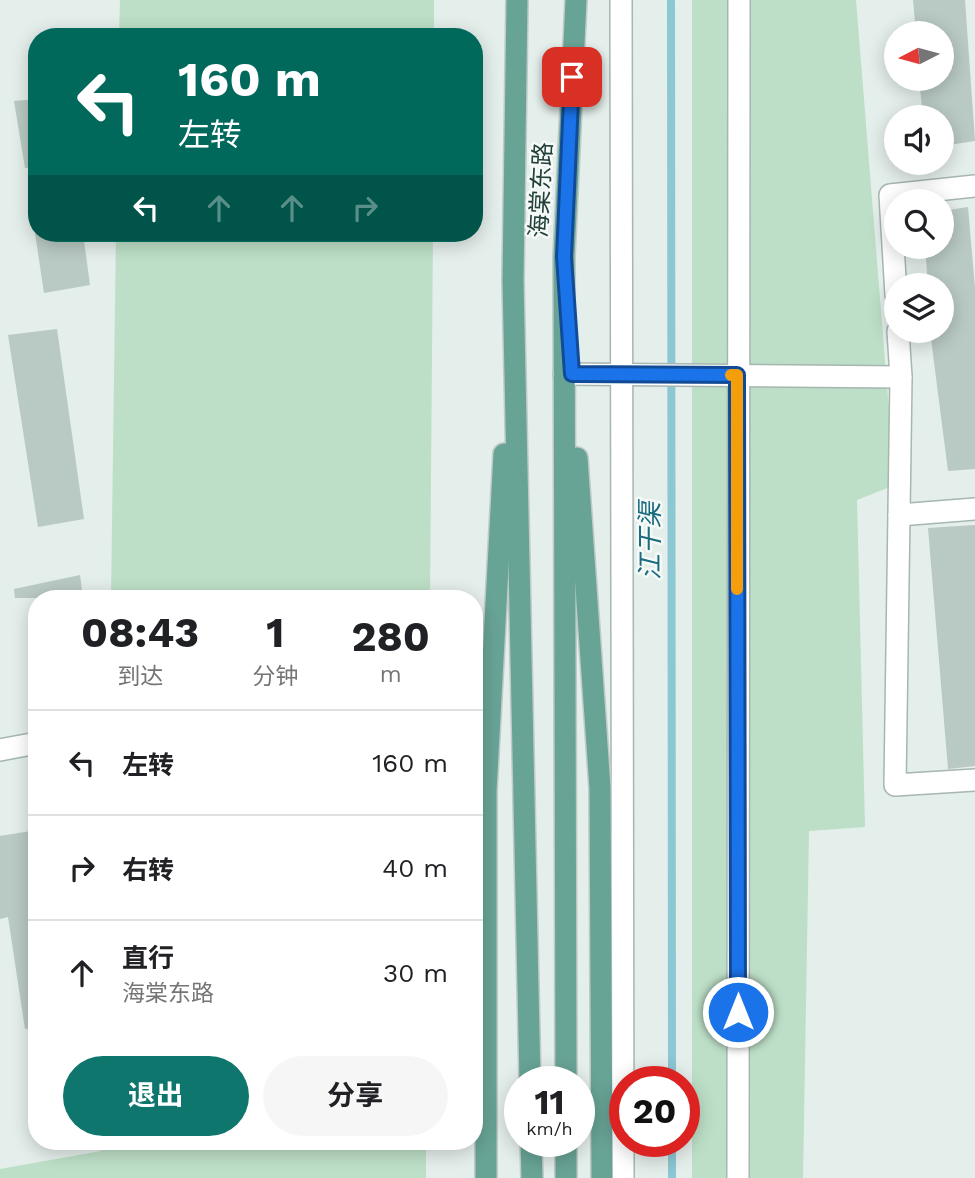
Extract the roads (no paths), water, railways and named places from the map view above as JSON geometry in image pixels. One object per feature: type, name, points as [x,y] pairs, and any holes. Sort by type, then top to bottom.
[{"type":"main road","name":"海棠东路","points":[[513,280],[517,0]]},
{"type":"main road","name":"海棠东路","points":[[568,374],[564,257],[576,0]]},
{"type":"main road","points":[[513,280],[530,1066]]},
{"type":"main road","points":[[486,1178],[486,791],[513,280]]},
{"type":"main road","points":[[566,1066],[568,374]]},
{"type":"main road","points":[[568,374],[600,788],[602,1178]]},
{"type":"main road","points":[[531,1157],[532,1178]]},
{"type":"main road","points":[[566,1157],[566,1178]]},
{"type":"street","points":[[621,0],[627,375],[623,1178]]},
{"type":"street","points":[[738,1178],[739,0]]},
{"type":"street","points":[[895,273],[890,195],[975,186]]},
{"type":"street","points":[[899,343],[901,377],[895,785],[975,780]]},
{"type":"street","points":[[568,374],[715,373],[901,377]]},
{"type":"street","points":[[899,515],[975,509]]},
{"type":"street","points":[[0,750],[28,745]]},
{"type":"waterway","name":"江干渠","points":[[671,0],[672,1066]]},
{"type":"waterway","name":"江干渠","points":[[672,1157],[672,1178]]}]
